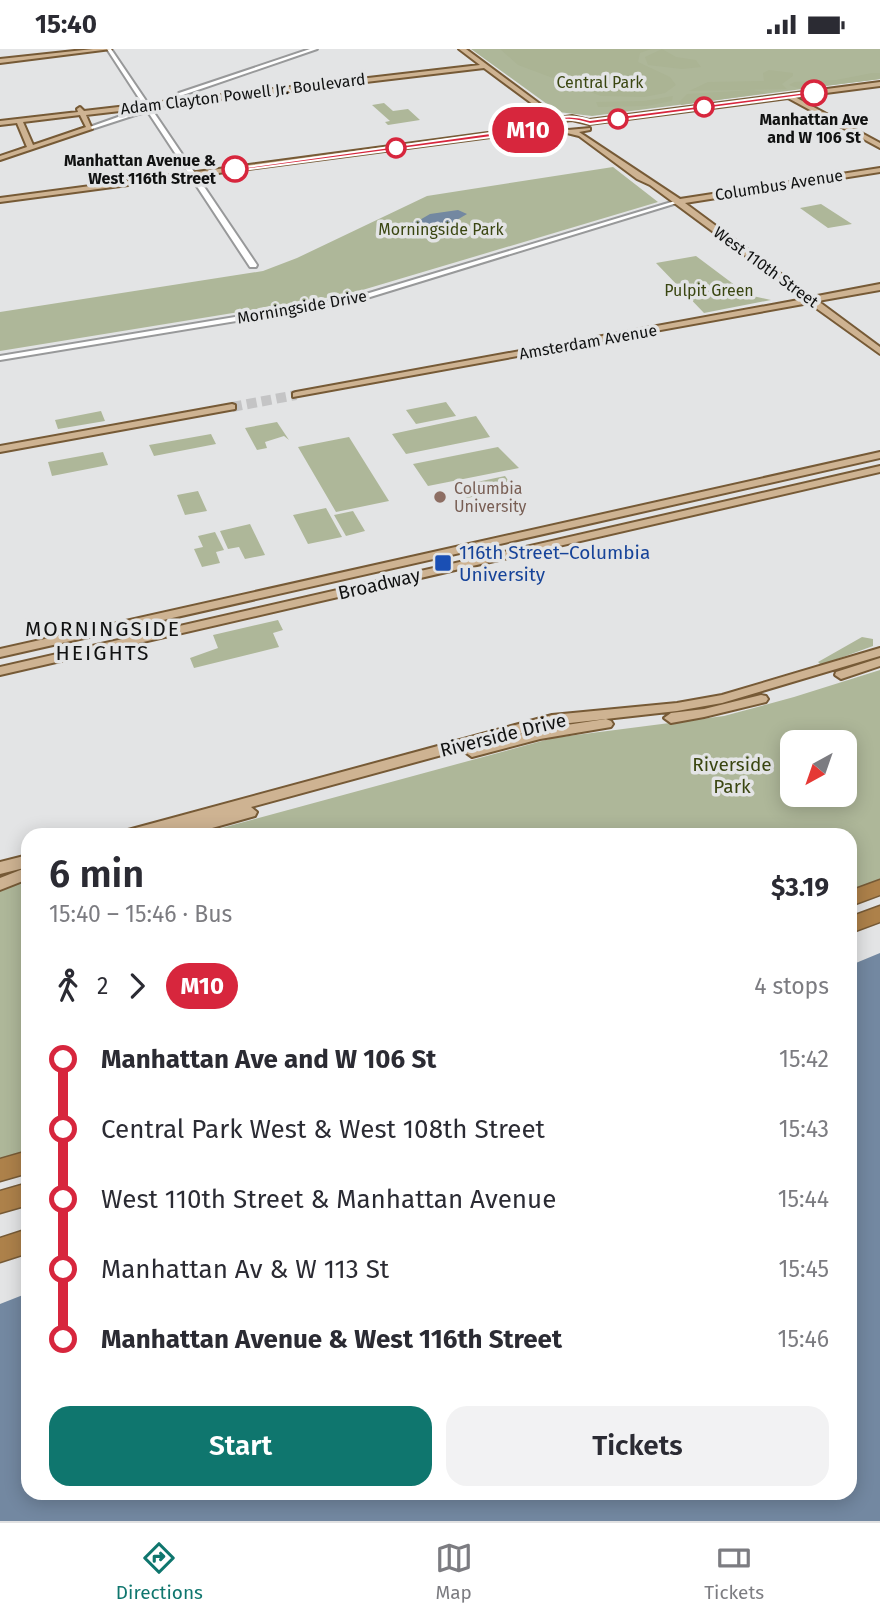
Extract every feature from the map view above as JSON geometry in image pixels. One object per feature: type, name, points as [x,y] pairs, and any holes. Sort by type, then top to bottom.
[{"type":"highway","points":[[857,896],[880,887]]},
{"type":"highway","points":[[857,922],[880,914]]},
{"type":"highway","points":[[0,1170],[21,1164]]},
{"type":"highway","points":[[0,1202],[21,1196]]},
{"type":"highway","points":[[0,1249],[21,1243]]},
{"type":"main road","points":[[0,59],[81,49]]},
{"type":"main road","points":[[0,59],[109,49]]},
{"type":"main road","points":[[462,49],[557,119]]},
{"type":"main road","name":"Adam Clayton Powell Jr. Boulevard","points":[[148,106],[177,98],[483,64]]},
{"type":"main road","name":"Adam Clayton Powell Jr. Boulevard","points":[[0,121],[148,106],[483,64]]},
{"type":"main road","points":[[0,200],[551,127],[571,132],[589,126],[880,84]]},
{"type":"main road","points":[[789,96],[880,146]]},
{"type":"main road","points":[[0,158],[90,128],[81,111]]},
{"type":"main road","name":"Adam Clayton Powell Jr. Boulevard","points":[[0,121],[19,121],[81,111]]},
{"type":"main road","points":[[551,127],[550,122],[557,119],[575,118],[589,126]]},
{"type":"main road","points":[[19,121],[31,148]]},
{"type":"main road","name":"West 110th Street","points":[[589,126],[648,175],[653,183]]},
{"type":"main road","name":"West 110th Street","points":[[571,132],[581,135],[640,177],[653,183],[880,351]]},
{"type":"main road","name":"Columbus Avenue","points":[[677,202],[880,170]]},
{"type":"main road","name":"Amsterdam Avenue","points":[[296,395],[880,287]]},
{"type":"main road","points":[[0,449],[232,407]]},
{"type":"main road","name":"Broadway","points":[[0,653],[880,455]]},
{"type":"main road","name":"Broadway","points":[[0,671],[880,469]]},
{"type":"main road","points":[[221,604],[227,618]]},
{"type":"main road","points":[[104,631],[108,646]]},
{"type":"main road","name":"Riverside Drive","points":[[802,682],[880,652]]},
{"type":"main road","name":"Riverside Drive","points":[[155,828],[555,725],[691,710],[880,662]]},
{"type":"main road","name":"Riverside Drive","points":[[191,828],[555,725]]},
{"type":"main road","points":[[0,868],[21,863]]},
{"type":"main road","points":[[0,884],[21,876]]},
{"type":"street","points":[[109,49],[253,265]]},
{"type":"street","points":[[177,98],[315,49]]},
{"type":"street","points":[[90,128],[148,106]]},
{"type":"street","name":"Morningside Drive","points":[[0,358],[357,299],[677,202]]},
{"type":"green space","name":"Central Park","points":[[471,49],[880,49],[880,79],[592,116],[558,112]]},
{"type":"green space","points":[[500,49],[651,49],[640,53],[638,62],[670,77],[676,85],[665,93],[644,97],[601,96],[518,65]]},
{"type":"green space","points":[[662,49],[676,57],[696,60],[701,67],[682,69],[648,65],[645,57]]},
{"type":"green space","points":[[769,70],[793,73],[793,76],[782,84],[787,89],[689,91],[708,82],[764,81],[763,73]]},
{"type":"green space","points":[[880,73],[880,79],[800,89],[789,85],[794,82],[836,80]]},
{"type":"green space","points":[[753,90],[767,93],[681,105],[679,102],[687,94]]},
{"type":"green space","points":[[673,96],[672,101],[646,106],[598,107],[596,102],[644,101]]},
{"type":"green space","points":[[384,103],[393,111],[408,109],[420,120],[388,125],[385,122],[390,121],[372,105]]},
{"type":"green space","name":"Morningside Park","points":[[613,167],[658,202],[349,294],[0,351],[0,312],[263,271],[297,258],[427,196]]},
{"type":"green space","points":[[821,204],[852,224],[828,228],[800,208]]},
{"type":"green space","name":"Pulpit Green","points":[[696,256],[748,295],[771,300],[704,313],[656,263]]},
{"type":"green space","points":[[446,402],[456,416],[416,424],[406,410]]},
{"type":"green space","points":[[101,411],[105,421],[58,429],[55,420]]},
{"type":"green space","points":[[476,416],[490,437],[406,454],[392,434]]},
{"type":"green space","points":[[277,422],[289,440],[284,436],[265,442],[267,448],[257,450],[245,428]]},
{"type":"green space","points":[[211,434],[216,444],[154,456],[149,445]]},
{"type":"green space","points":[[349,437],[389,501],[336,512],[298,447]]},
{"type":"green space","points":[[498,447],[519,468],[428,486],[413,464]]},
{"type":"green space","points":[[103,452],[108,465],[52,476],[48,462]]},
{"type":"green space","points":[[505,476],[514,488],[467,498],[458,486]]},
{"type":"green space","points":[[198,491],[207,511],[185,515],[177,495]]},
{"type":"green space","points":[[326,508],[342,537],[308,544],[293,515]]},
{"type":"green space","points":[[353,511],[365,531],[346,536],[334,515]]},
{"type":"green space","points":[[250,524],[265,555],[245,559],[239,547],[228,549],[220,531]]},
{"type":"green space","points":[[215,532],[224,550],[216,552],[220,563],[202,567],[194,549],[203,547],[198,536]]},
{"type":"green space","points":[[278,620],[283,630],[273,633],[279,647],[194,668],[190,658],[218,648],[213,635]]},
{"type":"green space","points":[[862,637],[873,639],[873,646],[821,665],[818,662]]},
{"type":"green space","name":"Riverside Park","points":[[880,670],[880,887],[857,897],[857,828],[222,828],[553,738],[724,716]]},
{"type":"green space","points":[[19,869],[21,885],[21,1164],[0,1170],[0,874]]},
{"type":"water","points":[[458,210],[467,214],[436,229],[403,225],[430,214]]},
{"type":"water","points":[[880,953],[880,1521],[0,1521],[0,1304],[21,1296],[21,1500],[857,1500],[857,963]]},
{"type":"tunnel","points":[[232,407],[296,395]]},
{"type":"bus line","name":"M10","points":[[235,169],[551,127],[551,121],[560,118],[579,118],[590,122],[814,93]]},
{"type":"place","name":"Manhattan Ave and W 106 St","points":[[814,93]]},
{"type":"place","name":"Manhattan Avenue & West 116th Street","points":[[235,169]]},
{"type":"place","name":"Columbia University","points":[[440,497]]},
{"type":"place","name":"116th Street–Columbia University","points":[[443,563]]},
{"type":"district","name":"MORNINGSIDE HEIGHTS","points":[[103,641]]}]
